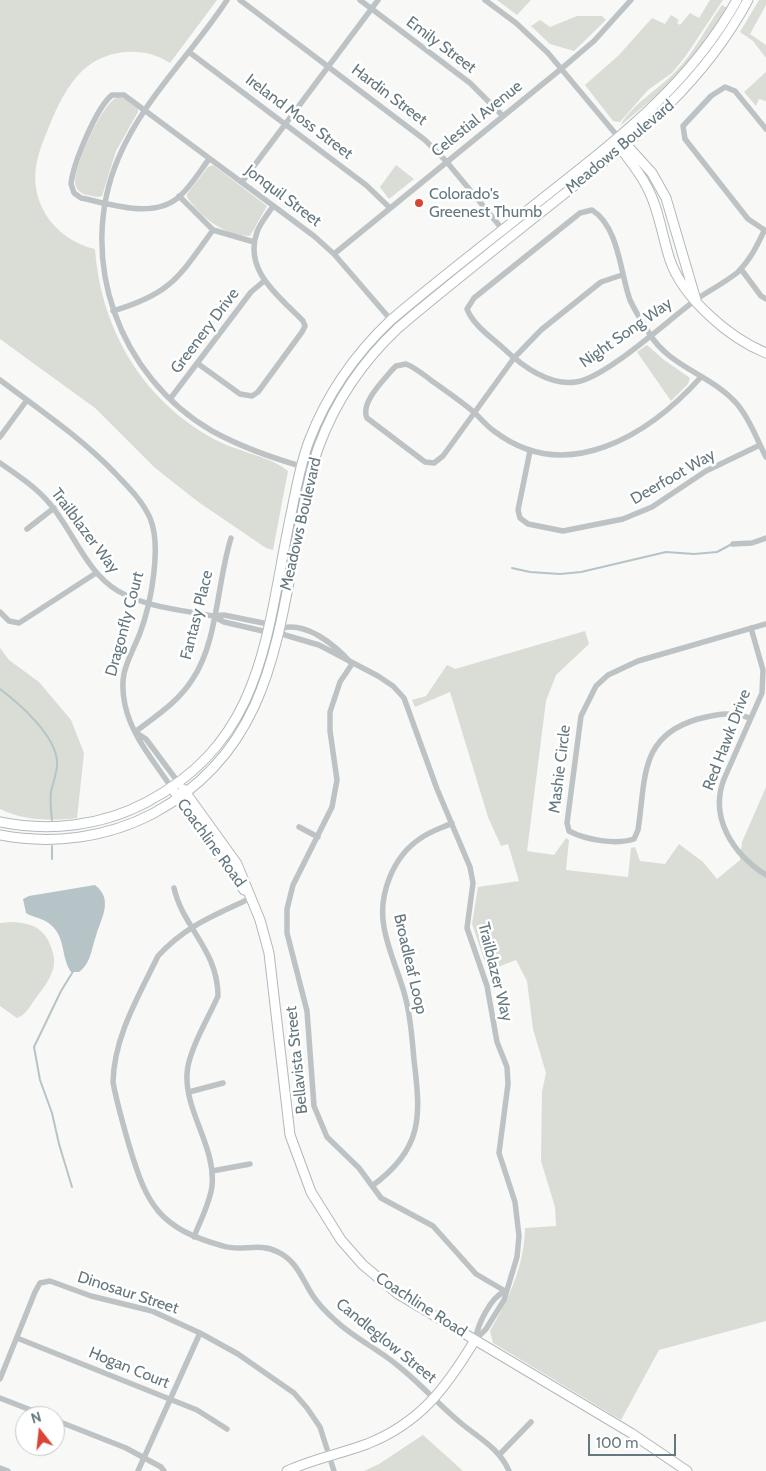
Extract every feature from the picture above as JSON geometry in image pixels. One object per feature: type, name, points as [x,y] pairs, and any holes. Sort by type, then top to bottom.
[{"type":"main road","name":"Meadows Boulevard","points":[[0,822],[41,827],[88,823],[132,810],[175,785],[204,760],[234,723],[253,685],[268,628],[301,466],[314,429],[334,389],[358,355],[391,320],[641,119],[680,80],[714,37],[737,0]]},
{"type":"main road","name":"Meadows Boulevard","points":[[0,835],[40,839],[90,835],[136,822],[182,795],[221,760],[249,720],[268,675],[311,469],[330,420],[352,381],[374,353],[398,328],[624,147],[663,113],[700,72],[722,43],[748,0]]},
{"type":"main road","points":[[618,138],[648,187],[678,279],[683,288],[712,318],[737,339],[766,352]]},
{"type":"main road","points":[[624,147],[652,173],[666,198],[696,300]]},
{"type":"main road","points":[[352,381],[354,372],[365,356],[391,326],[391,320]]},
{"type":"main road","points":[[278,629],[273,623],[281,584],[280,572]]},
{"type":"main road","name":"Coachline Road","points":[[175,785],[237,864],[264,931],[269,954],[290,1135],[310,1192],[341,1240],[375,1276],[416,1306],[639,1438],[687,1471]]},
{"type":"main road","points":[[287,1471],[380,1438],[406,1423],[435,1398],[456,1371],[474,1340]]},
{"type":"street","points":[[227,0],[145,110],[118,158],[106,203],[102,252],[105,281],[113,311],[123,336],[137,360],[170,399],[204,425],[232,441],[311,469]]},
{"type":"street","name":"Hardin Street","points":[[240,0],[413,129],[446,161],[503,230]]},
{"type":"street","name":"Emily Street","points":[[360,0],[470,83],[503,116]]},
{"type":"street","points":[[242,182],[378,0]]},
{"type":"street","points":[[485,0],[534,39],[618,138]]},
{"type":"street","name":"Celestial Avenue","points":[[334,254],[389,207],[561,70],[594,41],[631,0]]},
{"type":"street","name":"Ireland Moss Street","points":[[189,52],[366,185],[389,207]]},
{"type":"street","points":[[765,231],[748,219],[685,138],[683,126],[711,96],[725,88],[735,90],[766,129]]},
{"type":"street","name":"Jonquil Street","points":[[106,203],[78,197],[71,184],[93,123],[112,95],[124,95],[314,236],[334,254],[391,320]]},
{"type":"street","points":[[106,203],[147,209],[166,204],[179,196],[210,159]]},
{"type":"street","points":[[179,196],[213,230],[254,242]]},
{"type":"street","points":[[197,362],[240,394],[252,396],[258,392],[305,326],[264,281],[255,256],[254,242],[257,231],[273,206]]},
{"type":"street","name":"Night Song Way","points":[[622,275],[610,233],[598,214],[587,210],[580,213],[474,298],[467,309],[474,321],[514,358],[539,374],[557,381],[574,382],[598,374],[740,269],[750,259],[765,231]]},
{"type":"street","points":[[113,311],[163,291],[190,262],[213,230]]},
{"type":"street","points":[[740,269],[761,296],[766,299]]},
{"type":"street","points":[[701,377],[680,401],[664,415],[636,434],[612,445],[583,452],[547,454],[530,451],[496,433],[474,413],[411,366],[402,364],[392,370],[367,403],[364,413],[370,422],[430,463],[443,456],[474,413],[514,358],[541,330],[600,282],[622,275],[631,301],[650,335],[666,353],[701,377],[737,404],[766,457]]},
{"type":"street","name":"Greenery Drive","points":[[170,399],[251,292],[264,281]]},
{"type":"street","name":"Dragonfly Court","points":[[0,380],[86,444],[141,501],[152,524],[156,543],[156,562],[143,625],[128,656],[123,676],[125,706],[135,732],[146,738],[175,785]]},
{"type":"street","points":[[0,438],[27,400]]},
{"type":"street","name":"Deerfoot Way","points":[[530,451],[518,510],[520,518],[528,524],[563,530],[575,530],[637,515],[706,471],[760,445]]},
{"type":"street","name":"Trailblazer Way","points":[[0,463],[32,486],[54,508],[96,573],[117,590],[148,602],[213,616],[224,615],[268,628]]},
{"type":"street","points":[[27,529],[54,508]]},
{"type":"street","name":"Fantasy Place","points":[[135,732],[174,702],[192,680],[205,652],[231,538]]},
{"type":"street","points":[[733,544],[766,538]]},
{"type":"street","points":[[0,612],[9,621],[19,622],[96,573]]},
{"type":"street","name":"Mashie Circle","points":[[750,718],[737,713],[721,713],[679,724],[665,733],[656,743],[649,758],[638,830],[634,839],[625,842],[579,836],[569,831],[567,823],[581,716],[596,686],[608,675],[638,661],[766,624]]},
{"type":"street","name":"Red Hawk Drive","points":[[751,628],[763,677],[762,693],[721,785],[718,809],[722,825],[732,841],[749,861],[766,875]]},
{"type":"street","name":"Trailblazer Way","points":[[278,629],[285,636],[319,645],[388,682],[408,704],[428,765],[472,875],[473,883],[467,921],[468,934],[487,986],[497,1042],[507,1067],[508,1084],[499,1152],[515,1202],[520,1236],[517,1257],[505,1291],[497,1296],[479,1325],[474,1340]]},
{"type":"street","name":"Bellavista Street","points":[[352,664],[338,687],[330,712],[330,731],[337,780],[332,807],[293,885],[286,922],[307,1011],[312,1095],[316,1116],[327,1137],[359,1168],[386,1202],[418,1216],[433,1226],[472,1270],[505,1291]]},
{"type":"street","name":"Broadleaf Loop","points":[[372,1186],[397,1165],[406,1154],[416,1133],[419,1109],[408,1006],[384,927],[384,897],[392,873],[404,854],[422,837],[452,823]]},
{"type":"street","points":[[299,826],[318,837]]},
{"type":"street","points":[[174,888],[176,900],[215,966],[218,996],[191,1057],[187,1073],[189,1092],[212,1171],[210,1193],[194,1237]]},
{"type":"street","name":"Candleglow Street","points":[[251,898],[191,926],[158,956],[120,1036],[114,1064],[113,1082],[116,1099],[142,1188],[160,1214],[171,1224],[194,1237],[227,1247],[256,1246],[279,1252],[295,1264],[314,1297],[337,1322],[399,1366],[456,1419],[500,1454],[509,1471]]},
{"type":"street","points":[[189,1092],[223,1083]]},
{"type":"street","points":[[212,1171],[250,1164]]},
{"type":"street","name":"Dinosaur Street","points":[[0,1379],[40,1283],[50,1281],[91,1296],[152,1311],[200,1333],[238,1354],[294,1393],[320,1427],[334,1471]]},
{"type":"street","points":[[138,1471],[200,1333]]},
{"type":"street","name":"Hogan Court","points":[[17,1338],[197,1410],[227,1429]]},
{"type":"street","points":[[0,1398],[20,1406]]},
{"type":"street","points":[[500,1454],[530,1422]]},
{"type":"street","points":[[65,1424],[126,1448],[164,1471]]},
{"type":"street","points":[[0,1468],[8,1471]]},
{"type":"shaded area","points":[[0,0],[217,0],[170,63],[160,57],[148,54],[125,52],[101,58],[82,71],[63,96],[50,124],[38,156],[35,181],[37,195],[49,220],[69,238],[95,249],[99,280],[107,309],[118,337],[132,363],[150,387],[171,409],[195,427],[222,443],[274,462],[288,471],[273,550],[266,548],[197,501],[154,467],[95,408],[0,339]]},
{"type":"shaded area","points":[[497,0],[531,0],[517,15]]},
{"type":"shaded area","points":[[710,0],[723,0],[685,57],[672,73],[648,90],[620,122],[613,121],[585,85],[619,55],[652,18],[665,24],[671,15],[679,20],[677,23],[680,25],[690,13],[699,18]]},
{"type":"shaded area","points":[[759,0],[766,0],[766,5],[750,34],[766,45],[766,58],[753,41],[740,32]]},
{"type":"shaded area","points":[[722,5],[727,8],[702,45],[669,85],[620,126],[632,110],[668,79],[682,64]]},
{"type":"shaded area","points":[[577,16],[602,16],[606,20],[574,51],[550,44],[531,26],[540,20],[550,27]]},
{"type":"shaded area","points":[[766,72],[766,101],[759,99],[756,106],[744,92]]},
{"type":"shaded area","points":[[118,97],[126,99],[138,108],[138,112],[116,151],[102,196],[97,197],[85,194],[79,191],[75,185],[79,162],[97,122],[112,101]]},
{"type":"shaded area","points":[[213,165],[267,206],[250,236],[222,229],[199,212],[187,197],[187,194],[208,167]]},
{"type":"shaded area","points":[[396,165],[414,179],[389,199],[380,187]]},
{"type":"shaded area","points":[[647,345],[664,360],[690,378],[688,384],[671,401],[637,352]]},
{"type":"shaded area","points":[[585,631],[589,644],[556,675],[546,701],[527,851],[554,855],[566,838],[569,840],[566,870],[628,877],[631,848],[635,847],[640,861],[665,864],[679,844],[703,862],[717,879],[740,860],[742,842],[766,787],[766,1321],[659,1350],[621,1420],[493,1343],[490,1331],[514,1282],[522,1256],[525,1228],[556,1226],[555,1207],[541,1161],[542,1092],[546,1073],[533,1029],[527,981],[516,960],[488,971],[472,924],[478,887],[519,881],[508,844],[501,846],[488,817],[450,692],[415,707],[412,700],[426,696],[447,665],[455,669]]},
{"type":"shaded area","points":[[0,648],[9,660],[39,682],[71,720],[84,753],[77,818],[57,820],[28,818],[0,809]]},
{"type":"shaded area","points":[[95,885],[104,897],[103,916],[86,965],[79,972],[71,972],[56,930],[45,921],[26,913],[23,899],[29,896]]},
{"type":"shaded area","points":[[12,922],[38,928],[46,937],[54,959],[52,973],[46,985],[28,1010],[17,1018],[0,1006],[0,923]]},
{"type":"shaded area","points":[[423,1435],[463,1471],[364,1471],[379,1464]]},
{"type":"waterway","points":[[512,568],[530,572],[560,574],[581,572],[666,552],[694,554],[717,552],[732,544]]},
{"type":"waterway","points":[[0,689],[35,721],[55,751],[57,765],[51,792],[52,820]]},
{"type":"waterway","points":[[52,846],[52,859]]},
{"type":"waterway","points":[[72,1187],[52,1113],[40,1080],[34,1047],[61,991],[74,970]]},
{"type":"place","name":"Colorado's Greenest Thumb","points":[[419,203]]}]
